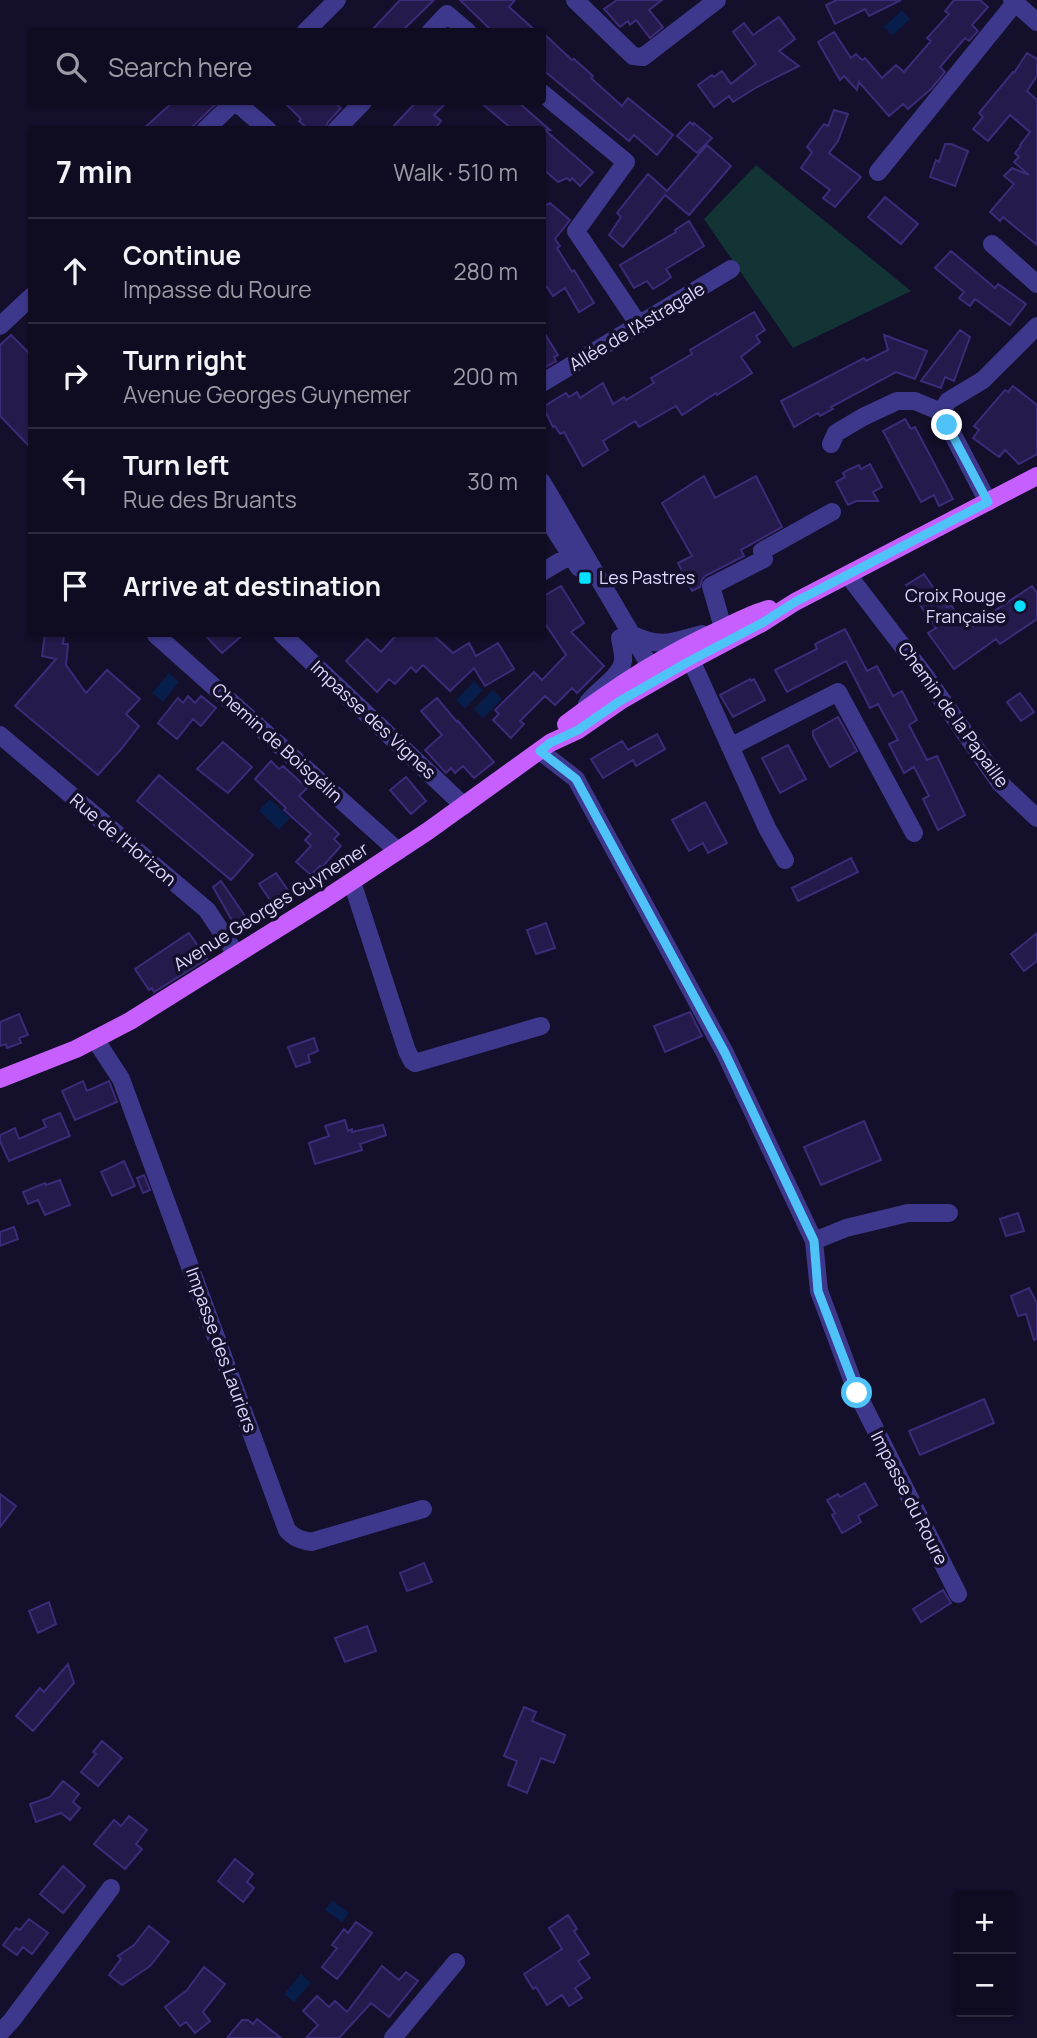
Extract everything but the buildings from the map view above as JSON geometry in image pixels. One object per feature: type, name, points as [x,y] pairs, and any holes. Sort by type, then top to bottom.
[{"type":"main road","name":"Avenue Georges Guynemer","points":[[0,1079],[52,1059],[130,1021],[352,882],[464,806],[583,719],[691,660],[722,634],[762,623],[795,602],[1037,476]]},
{"type":"street","points":[[309,28],[337,0]]},
{"type":"street","points":[[575,0],[633,56],[643,57],[717,0]]},
{"type":"street","points":[[878,172],[1014,2],[1037,22]]},
{"type":"street","points":[[434,28],[447,14],[463,28]]},
{"type":"street","points":[[546,96],[626,162],[576,231],[639,326]]},
{"type":"street","points":[[209,126],[232,105]]},
{"type":"street","points":[[239,105],[263,126]]},
{"type":"street","points":[[339,126],[360,105]]},
{"type":"street","points":[[992,244],[1037,284]]},
{"type":"street","name":"Allée de l'Astragale","points":[[546,381],[731,269]]},
{"type":"street","points":[[0,326],[28,300]]},
{"type":"street","points":[[941,412],[948,401],[982,380],[1037,326]]},
{"type":"street","points":[[831,444],[836,433],[863,417],[897,401],[915,401],[941,412],[988,502]]},
{"type":"street","points":[[546,489],[626,636],[623,661],[618,673],[593,694],[583,719]]},
{"type":"street","points":[[722,634],[711,586],[764,559],[762,551],[832,512]]},
{"type":"street","points":[[546,516],[626,636],[646,659],[646,670]]},
{"type":"street","points":[[546,570],[571,555]]},
{"type":"street","name":"Chemin de la Papaille","points":[[848,575],[923,673],[1000,783],[1037,818]]},
{"type":"street","points":[[626,636],[662,644],[722,634]]},
{"type":"street","points":[[583,719],[646,670],[722,634]]},
{"type":"street","name":"Chemin de Boisgélin","points":[[158,637],[398,850]]},
{"type":"street","name":"Impasse des Vignes","points":[[285,637],[464,806]]},
{"type":"street","points":[[691,660],[767,828],[785,860]]},
{"type":"street","points":[[730,747],[838,692],[914,833]]},
{"type":"street","name":"Rue de l'Horizon","points":[[0,735],[207,910],[236,954]]},
{"type":"street","name":"Impasse du Roure","points":[[545,747],[576,779],[725,1053],[814,1241],[818,1291],[857,1393],[958,1594]]},
{"type":"street","points":[[352,882],[412,1061],[415,1063],[541,1026]]},
{"type":"street","name":"Impasse des Lauriers","points":[[94,1040],[121,1079],[287,1530],[292,1536],[311,1542],[423,1509]]},
{"type":"street","points":[[814,1241],[846,1228],[908,1213],[949,1213]]},
{"type":"street","points":[[0,2033],[111,1888]]},
{"type":"street","points":[[393,2038],[456,1962]]},
{"type":"green space","points":[[756,165],[911,291],[793,348],[704,219]]},
{"type":"water","points":[[902,10],[910,19],[892,36],[884,27]]},
{"type":"water","points":[[169,673],[179,682],[163,702],[152,693]]},
{"type":"water","points":[[474,681],[483,690],[465,709],[456,700]]},
{"type":"water","points":[[493,690],[502,699],[483,718],[474,709]]},
{"type":"water","points":[[270,799],[290,818],[279,830],[259,811]]},
{"type":"water","points":[[332,1900],[349,1913],[342,1922],[325,1910]]},
{"type":"water","points":[[301,1974],[311,1983],[294,2002],[284,1994]]},
{"type":"place","name":"Les Pastres","points":[[585,578]]},
{"type":"place","name":"Croix Rouge Française","points":[[1020,606]]},
{"type":"route","points":[[857,1393],[818,1291],[814,1241],[725,1053],[576,779],[540,751],[550,743],[578,730],[620,701],[795,602],[988,502],[947,425]]}]
